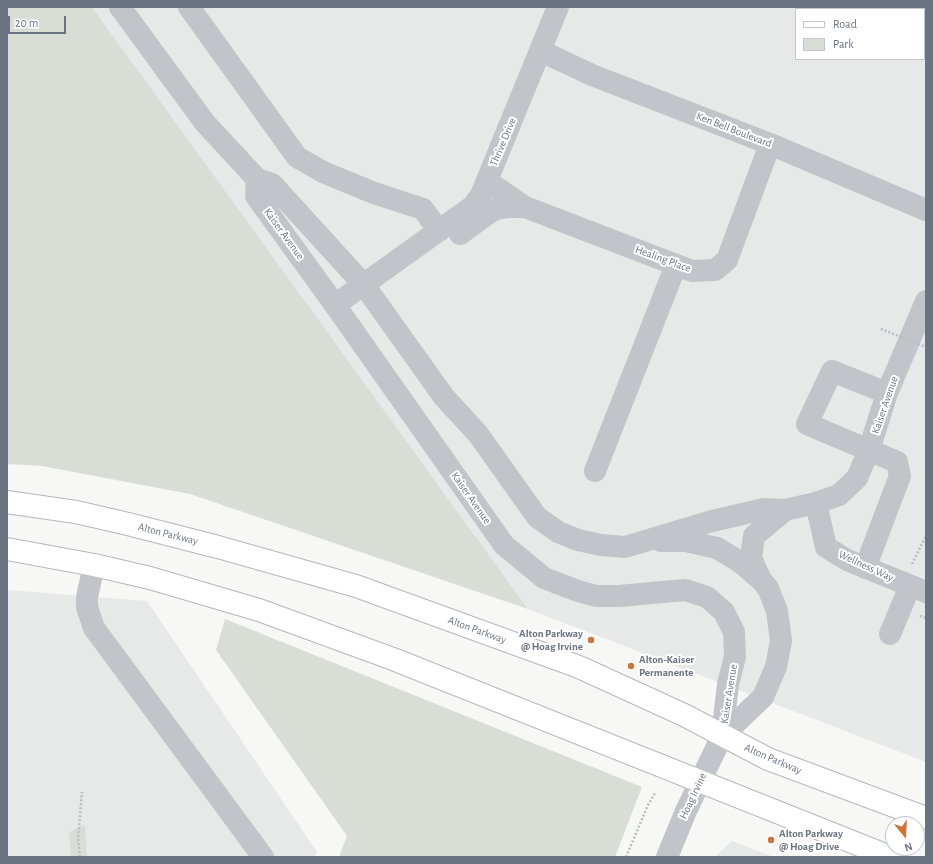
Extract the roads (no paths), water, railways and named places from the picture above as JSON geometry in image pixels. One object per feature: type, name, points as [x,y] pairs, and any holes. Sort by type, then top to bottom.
[{"type":"main road","name":"Alton Parkway","points":[[7,502],[76,512],[128,524],[218,547],[356,586],[579,667],[684,715],[768,759],[926,818]]},
{"type":"main road","points":[[7,549],[94,565],[232,601],[330,635],[890,857]]},
{"type":"street","points":[[120,7],[205,123],[257,179]]},
{"type":"street","points":[[189,7],[297,157],[323,172],[374,193],[424,209],[439,231]]},
{"type":"street","name":"Thrive Drive","points":[[335,305],[473,206],[482,195],[558,7]]},
{"type":"street","name":"Ken Bell Boulevard","points":[[541,51],[592,75],[770,144],[926,210]]},
{"type":"street","name":"Healing Place","points":[[487,181],[525,207],[692,271],[714,270],[727,260],[770,144]]},
{"type":"street","name":"Kaiser Avenue","points":[[722,736],[728,684],[735,657],[734,632],[724,612],[707,597],[685,590],[619,596],[596,596],[578,591],[544,578],[504,545],[335,305],[256,196],[257,179],[272,184],[364,285],[444,397],[478,434],[537,517],[558,532],[578,540],[601,545],[625,547],[648,541],[670,532],[749,512],[764,509],[785,510],[816,503],[839,494],[850,486],[857,478],[869,450],[888,393],[926,301]]},
{"type":"street","name":"Thrive Drive","points":[[413,250],[442,246],[493,210],[506,207],[525,207]]},
{"type":"street","points":[[596,471],[676,265]]},
{"type":"street","points":[[865,568],[900,476],[897,462],[807,424],[832,371],[888,393]]},
{"type":"street","name":"Wellness Way","points":[[816,503],[826,547],[847,560],[918,589]]},
{"type":"street","name":"Kaiser Avenue","points":[[761,580],[751,558],[754,536],[785,510]]},
{"type":"street","name":"Kaiser Avenue","points":[[648,541],[686,541],[717,548],[740,562],[761,580],[768,588],[777,611],[781,641],[776,667],[762,697],[722,736]]},
{"type":"street","points":[[94,565],[87,596],[87,607],[94,628],[263,857]]},
{"type":"street","points":[[890,634],[918,589]]},
{"type":"street","name":"Hoag Irvine","points":[[667,857],[722,736]]},
{"type":"place","name":"Alton Parkway @ Hoag Irvine","points":[[591,640]]},
{"type":"place","name":"Alton-Kaiser Permanente","points":[[631,666]]},
{"type":"place","name":"Alton Parkway @ Hoag Drive","points":[[771,840]]}]
